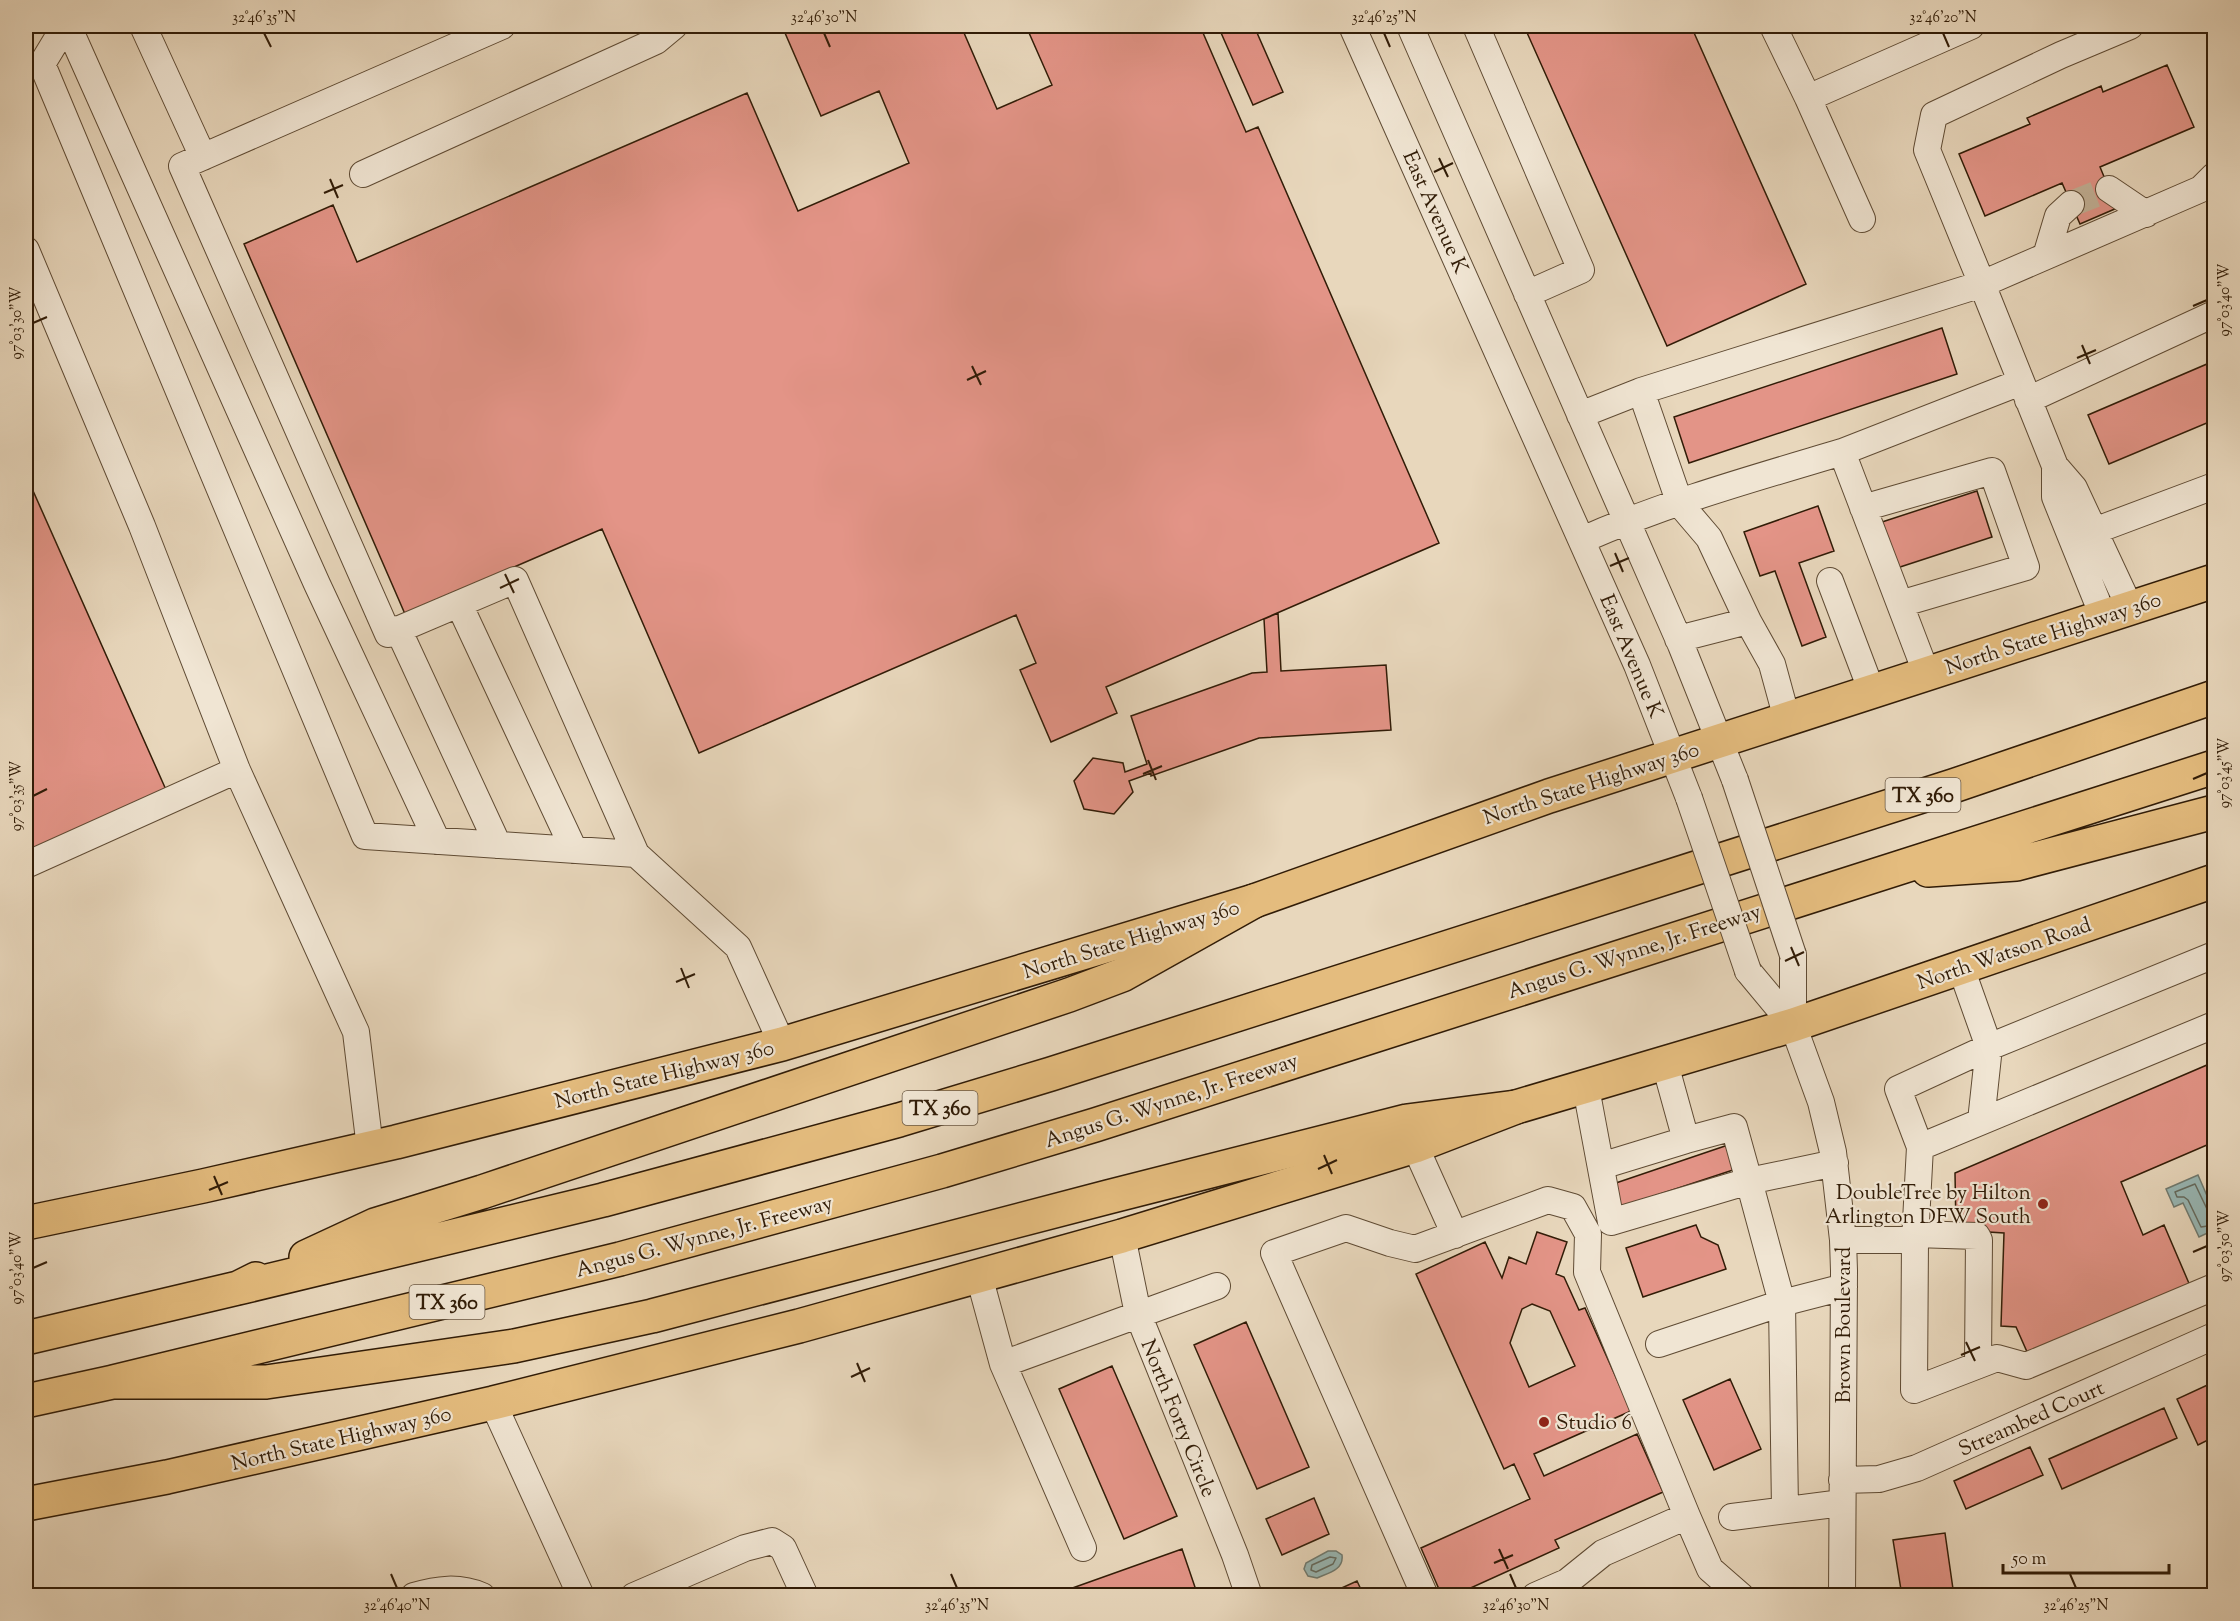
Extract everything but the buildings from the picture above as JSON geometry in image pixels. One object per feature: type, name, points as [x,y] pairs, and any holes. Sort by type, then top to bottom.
[{"type":"main road","name":"North State Highway 360","points":[[26,1223],[370,1148],[782,1044],[1254,901],[1466,824],[2214,580]]},
{"type":"main road","name":"TX 360","points":[[26,1338],[603,1200],[756,1160],[953,1104],[1930,793],[2207,695]]},
{"type":"main road","name":"Angus G. Wynne, Jr. Freeway","points":[[113,1382],[620,1259],[931,1174],[1095,1125],[2214,767]]},
{"type":"main road","points":[[1876,874],[2016,864],[2214,812]]},
{"type":"main road","name":"North Watson Road","points":[[1793,1025],[2214,881]]},
{"type":"main road","points":[[238,1288],[375,1225],[482,1192],[1069,995],[1122,975],[1254,901]]},
{"type":"main road","name":"North State Highway 360","points":[[26,1504],[166,1477],[493,1403],[799,1326],[1122,1236],[1415,1146],[1516,1107],[1793,1025]]},
{"type":"main road","points":[[113,1382],[266,1382],[514,1346],[652,1316],[1407,1121],[1516,1107]]},
{"type":"main road","name":"TX 360","points":[[26,1401],[113,1382]]},
{"type":"main road","points":[[26,1487],[74,1495]]},
{"type":"street","points":[[67,26],[317,584],[437,842]]},
{"type":"street","points":[[67,26],[42,64],[365,836],[636,854]]},
{"type":"street","points":[[143,26],[203,157]]},
{"type":"street","points":[[502,26],[182,166],[388,634],[515,580],[636,854],[738,947],[782,1044]]},
{"type":"street","points":[[363,174],[656,41],[674,26]]},
{"type":"street","name":"East Avenue K","points":[[1352,26],[1637,665],[1689,798],[1748,971],[1793,1025]]},
{"type":"street","points":[[1410,26],[1678,639],[1735,780],[1793,954],[1793,1025]]},
{"type":"street","points":[[1476,26],[1581,270],[1527,294]]},
{"type":"street","points":[[1773,26],[1862,219]]},
{"type":"street","points":[[1808,98],[1971,26]]},
{"type":"street","points":[[2116,612],[2094,531],[2074,488],[2055,466],[1927,150],[1934,115],[2061,55],[2130,26]]},
{"type":"street","points":[[1580,415],[1641,391],[1982,284],[2201,189],[2214,176]]},
{"type":"street","points":[[2109,189],[2146,214]]},
{"type":"street","points":[[2046,256],[2058,216],[2071,204]]},
{"type":"street","points":[[26,250],[142,526],[237,770],[356,1032],[370,1148]]},
{"type":"street","points":[[1582,540],[1626,520],[1842,452],[2024,391],[2214,314]]},
{"type":"street","points":[[1641,391],[1680,504],[1709,538],[1748,621],[1772,664],[1787,719]]},
{"type":"street","points":[[1842,452],[1927,675]]},
{"type":"street","points":[[2055,466],[2055,497],[2116,612]]},
{"type":"street","points":[[1863,508],[1992,471],[2026,567],[1900,604]]},
{"type":"street","points":[[2094,531],[2214,486]]},
{"type":"street","points":[[1830,581],[1872,692]]},
{"type":"street","points":[[459,604],[574,850]]},
{"type":"street","points":[[1678,639],[1748,621]]},
{"type":"street","points":[[398,630],[498,845]]},
{"type":"street","points":[[26,865],[237,770]]},
{"type":"street","points":[[2214,955],[1989,1047],[1898,1089],[1920,1147],[1915,1237],[1914,1390],[1997,1358],[2026,1366],[2214,1287]]},
{"type":"street","points":[[1961,968],[1989,1047],[1981,1121]]},
{"type":"street","name":"Brown Boulevard","points":[[1793,1025],[1821,1102],[1835,1163],[1843,1240],[1842,1596]]},
{"type":"street","points":[[1920,1147],[2214,1025]]},
{"type":"street","points":[[1665,1064],[1686,1140]]},
{"type":"street","points":[[1586,1088],[1611,1222],[1749,1181],[1835,1163]]},
{"type":"street","points":[[1600,1166],[1734,1127],[1782,1303],[1785,1510]]},
{"type":"street","points":[[1415,1146],[1455,1235]]},
{"type":"street","points":[[1425,1596],[1274,1253],[1346,1228],[1390,1244],[1415,1249],[1548,1200],[1573,1207],[1588,1234],[1587,1272],[1687,1516],[1710,1569],[1741,1596]]},
{"type":"street","name":"North Forty Circle","points":[[1122,1236],[1138,1314],[1235,1555],[1249,1596]]},
{"type":"street","points":[[1843,1240],[1977,1236],[1979,1240],[1978,1365]]},
{"type":"street","points":[[979,1276],[1003,1364],[1083,1548]]},
{"type":"street","points":[[1003,1364],[1217,1286]]},
{"type":"street","points":[[1659,1344],[1782,1303],[1844,1287]]},
{"type":"street","name":"Streambed Court","points":[[1732,1517],[1785,1510],[1917,1468],[2214,1336]]},
{"type":"street","points":[[493,1403],[581,1596]]},
{"type":"street","points":[[1535,1596],[1567,1582],[1603,1553],[1687,1516]]},
{"type":"street","points":[[634,1596],[745,1548],[772,1541],[783,1548],[806,1596]]},
{"type":"street","points":[[414,1596],[432,1591],[468,1590],[482,1596]]},
{"type":"water","points":[[2198,1175],[2214,1212],[2214,1230],[2199,1237],[2183,1203],[2174,1207],[2166,1189]]},
{"type":"water","points":[[1328,1551],[1336,1551],[1342,1555],[1338,1568],[1317,1578],[1308,1576],[1304,1569],[1306,1563]]},
{"type":"tunnel","points":[[2071,204],[2109,189]]},
{"type":"place","name":"DoubleTree by Hilton Arlington DFW South","points":[[2043,1204]]},
{"type":"place","name":"Studio 6","points":[[1544,1422]]}]
